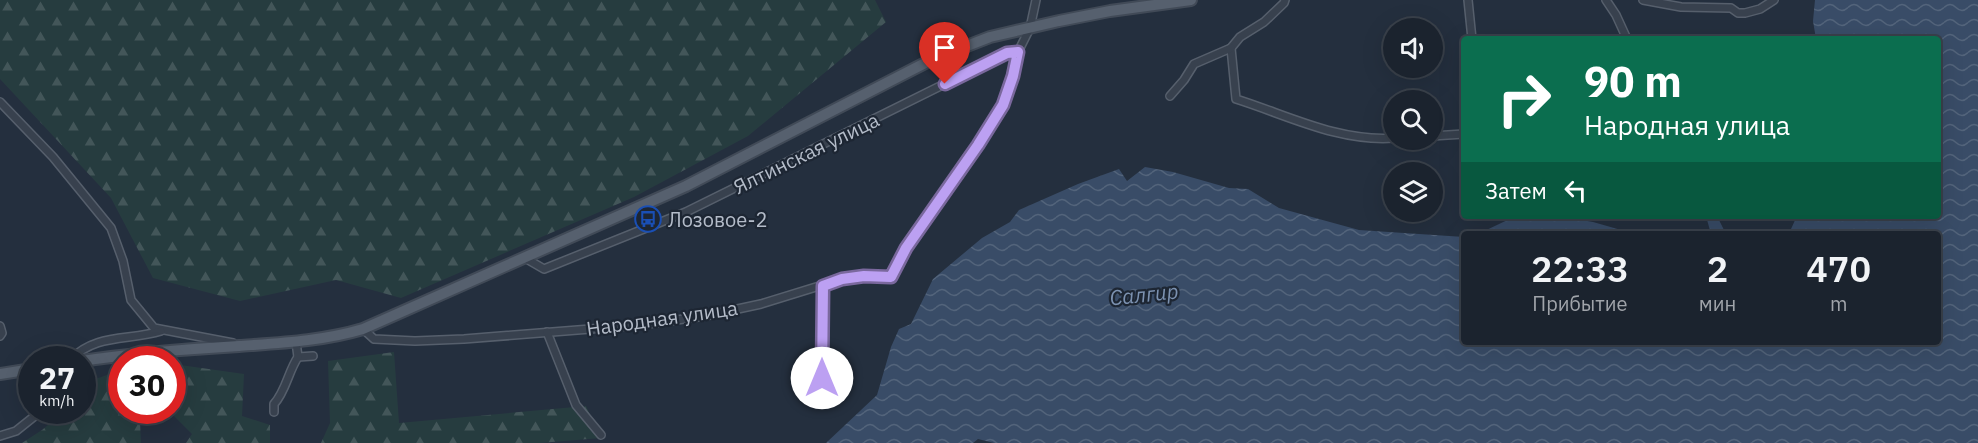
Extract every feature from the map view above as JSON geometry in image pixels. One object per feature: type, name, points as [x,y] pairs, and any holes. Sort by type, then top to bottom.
[{"type":"main road","points":[[96,359],[141,353],[296,342],[344,335],[363,329],[686,186],[931,60],[990,37],[1059,21],[1110,11],[1191,0]]},
{"type":"main road","points":[[0,374],[18,371]]},
{"type":"street","name":"Народная улица","points":[[363,329],[374,339],[415,341],[641,325],[705,316],[761,304],[842,279],[864,276],[891,277],[906,248],[1003,105],[1018,52],[1030,28],[1036,0]]},
{"type":"street","points":[[1170,96],[1194,64],[1232,48],[1240,38],[1264,22],[1285,0]]},
{"type":"street","points":[[1468,0],[1472,36]]},
{"type":"street","points":[[1606,0],[1626,36]]},
{"type":"street","points":[[1642,0],[1681,7],[1731,8],[1738,13],[1745,14],[1760,9],[1774,0]]},
{"type":"street","points":[[1232,48],[1236,99],[1297,122],[1331,131],[1383,137]]},
{"type":"street","name":"Ялтинская улица","points":[[525,258],[544,269],[687,212],[1007,53],[1018,52]]},
{"type":"street","points":[[0,102],[53,157],[111,228],[123,261],[131,300],[154,328],[244,345]]},
{"type":"street","points":[[1443,135],[1461,134]]},
{"type":"street","points":[[822,387],[823,286]]},
{"type":"street","points":[[0,326],[2,333],[0,336]]},
{"type":"street","points":[[89,346],[102,340],[147,335],[163,330]]},
{"type":"street","points":[[547,332],[576,405],[601,435]]},
{"type":"street","points":[[274,412],[274,404],[280,398],[292,366],[298,357],[296,342]]},
{"type":"street","points":[[298,357],[314,356]]},
{"type":"street","points":[[0,436],[16,431],[25,424]]},
{"type":"green space","points":[[0,0],[875,0],[886,22],[748,136],[634,197],[401,298],[336,280],[240,301],[153,278],[111,198],[0,79]]},
{"type":"green space","points":[[394,352],[399,423],[586,406],[601,438],[540,443],[321,443],[330,423],[328,361]]},
{"type":"green space","points":[[186,366],[244,374],[242,416],[270,425],[270,443],[186,443],[192,434],[182,424],[186,424]]},
{"type":"green space","points":[[108,375],[108,424],[140,424],[141,443],[22,443],[49,424],[96,424],[96,379]]},
{"type":"water","name":"Салгир","points":[[1815,0],[1978,0],[1978,443],[994,443],[978,439],[973,443],[826,443],[877,395],[891,347],[899,329],[911,324],[933,279],[982,238],[1010,222],[1019,210],[1119,169],[1127,181],[1145,167],[1173,172],[1229,188],[1248,189],[1279,208],[1359,230],[1461,237],[1461,345],[1941,345],[1941,231],[1785,231],[1791,229],[1796,219],[1941,219],[1941,36],[1816,36],[1813,21]]},
{"type":"water","points":[[1510,219],[1576,219],[1624,231],[1484,231]]},
{"type":"water","points":[[1707,219],[1718,219],[1727,231],[1710,231]]},
{"type":"place","name":"Лозовое-2","points":[[648,219]]},
{"type":"route","points":[[822,378],[823,286],[842,279],[864,276],[891,277],[906,248],[1003,105],[1018,52],[1007,53],[945,84]]}]
